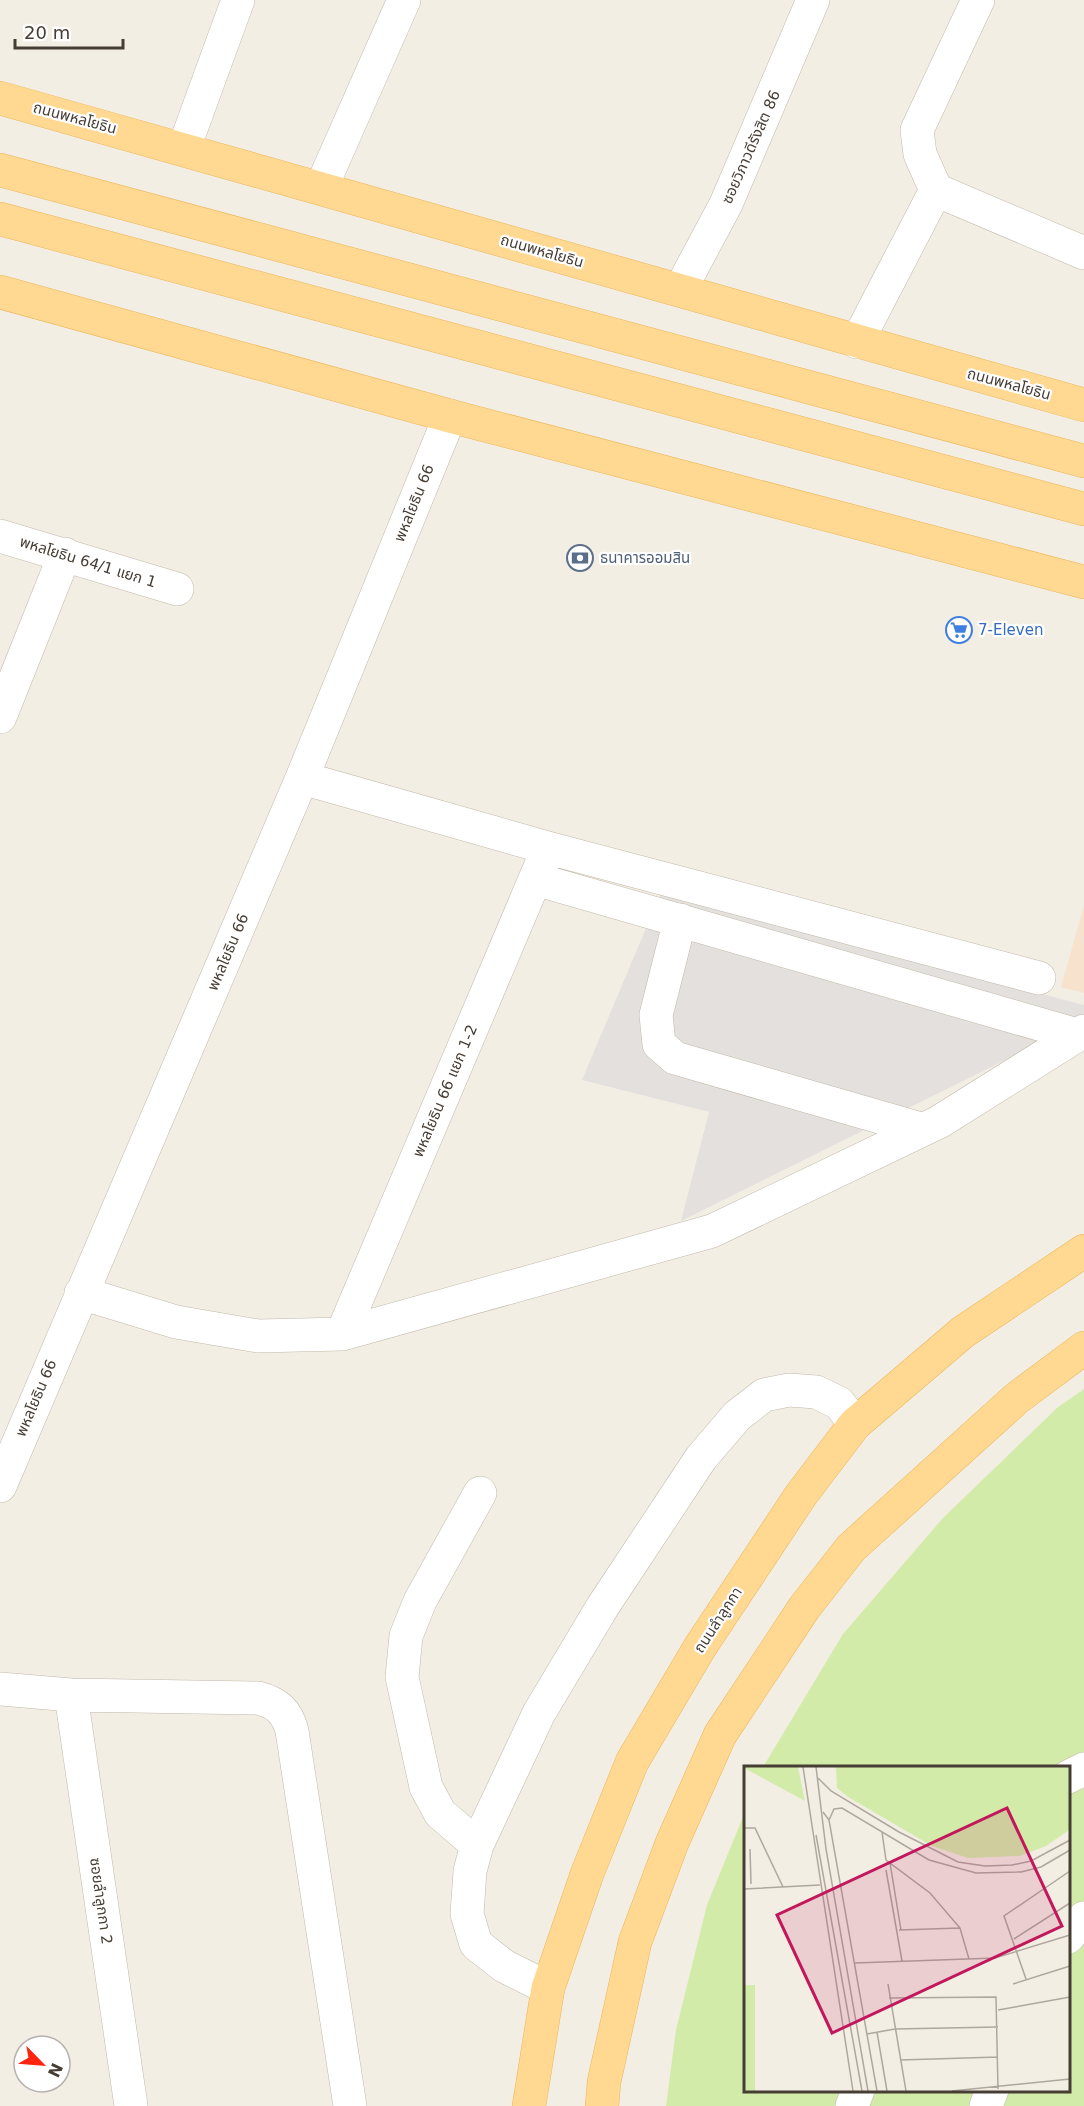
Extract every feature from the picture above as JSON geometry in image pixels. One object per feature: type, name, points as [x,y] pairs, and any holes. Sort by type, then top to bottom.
[{"type":"main road","name":"ถนนพหลโยธิน","points":[[0,98],[184,148],[1084,405]]},
{"type":"main road","points":[[0,170],[1084,461]]},
{"type":"main road","points":[[0,219],[1084,509]]},
{"type":"main road","points":[[0,292],[450,416],[1084,582]]},
{"type":"main road","name":"ถนนลำลูกกา","points":[[528,2106],[548,1988],[587,1874],[632,1762],[706,1637],[801,1496],[855,1424],[963,1332],[1084,1251]]},
{"type":"main road","points":[[605,2105],[604,2082],[635,1942],[672,1843],[720,1735],[804,1608],[851,1548],[1017,1398],[1084,1348]]},
{"type":"street","points":[[184,148],[238,0]]},
{"type":"street","points":[[321,188],[404,0]]},
{"type":"street","name":"ซอยวิภาวดีรังสิต 86","points":[[680,290],[726,204],[813,0]]},
{"type":"street","points":[[978,0],[917,130],[920,154],[936,190],[1084,253]]},
{"type":"street","points":[[857,342],[936,190]]},
{"type":"street","name":"พหลโยธิน 66","points":[[0,1486],[302,778],[450,416]]},
{"type":"street","name":"พหลโยธิน 64/1 แยก 1","points":[[0,536],[177,589]]},
{"type":"street","points":[[0,717],[65,554]]},
{"type":"street","points":[[302,778],[548,848],[1040,978]]},
{"type":"street","name":"พหลโยธิน 66 แยก 1-2","points":[[342,1334],[548,848]]},
{"type":"street","points":[[535,879],[1080,1033]]},
{"type":"street","points":[[680,920],[656,1015],[659,1044],[675,1058],[921,1130]]},
{"type":"street","points":[[81,1293],[176,1322],[258,1336],[342,1334],[712,1231],[921,1130],[1009,1080],[1080,1033]]},
{"type":"street","points":[[548,1988],[504,1966],[476,1944],[467,1914],[470,1870],[477,1845],[539,1713],[603,1606],[701,1458],[737,1416],[765,1395],[789,1390],[816,1392],[838,1403],[855,1424]]},
{"type":"street","points":[[477,1845],[440,1813],[426,1787],[402,1677],[406,1636],[420,1601],[480,1493]]},
{"type":"street","points":[[0,1689],[71,1695],[258,1698],[280,1707],[289,1718],[350,2106]]},
{"type":"street","name":"ซอยลำลูกกา 2","points":[[71,1695],[131,2106]]},
{"type":"street","points":[[1069,1776],[1084,1769]]},
{"type":"street","points":[[1069,1936],[1084,1918]]},
{"type":"street","points":[[852,2106],[858,2091]]},
{"type":"street","points":[[986,2106],[992,2091]]},
{"type":"shaded area","points":[[660,895],[1084,1005],[1084,1021],[681,1221],[709,1112],[582,1080]]},
{"type":"shaded area","points":[[1084,905],[1084,993],[1061,987]]},
{"type":"green space","points":[[1084,1389],[1084,2106],[666,2106],[676,2030],[707,1905],[744,1814],[744,2091],[1069,2091],[1069,1766],[764,1766],[843,1634],[943,1518],[1057,1408]]},
{"type":"place","name":"ธนาคารออมสิน","points":[[580,558]]},
{"type":"place","name":"7-Eleven","points":[[959,630]]}]
